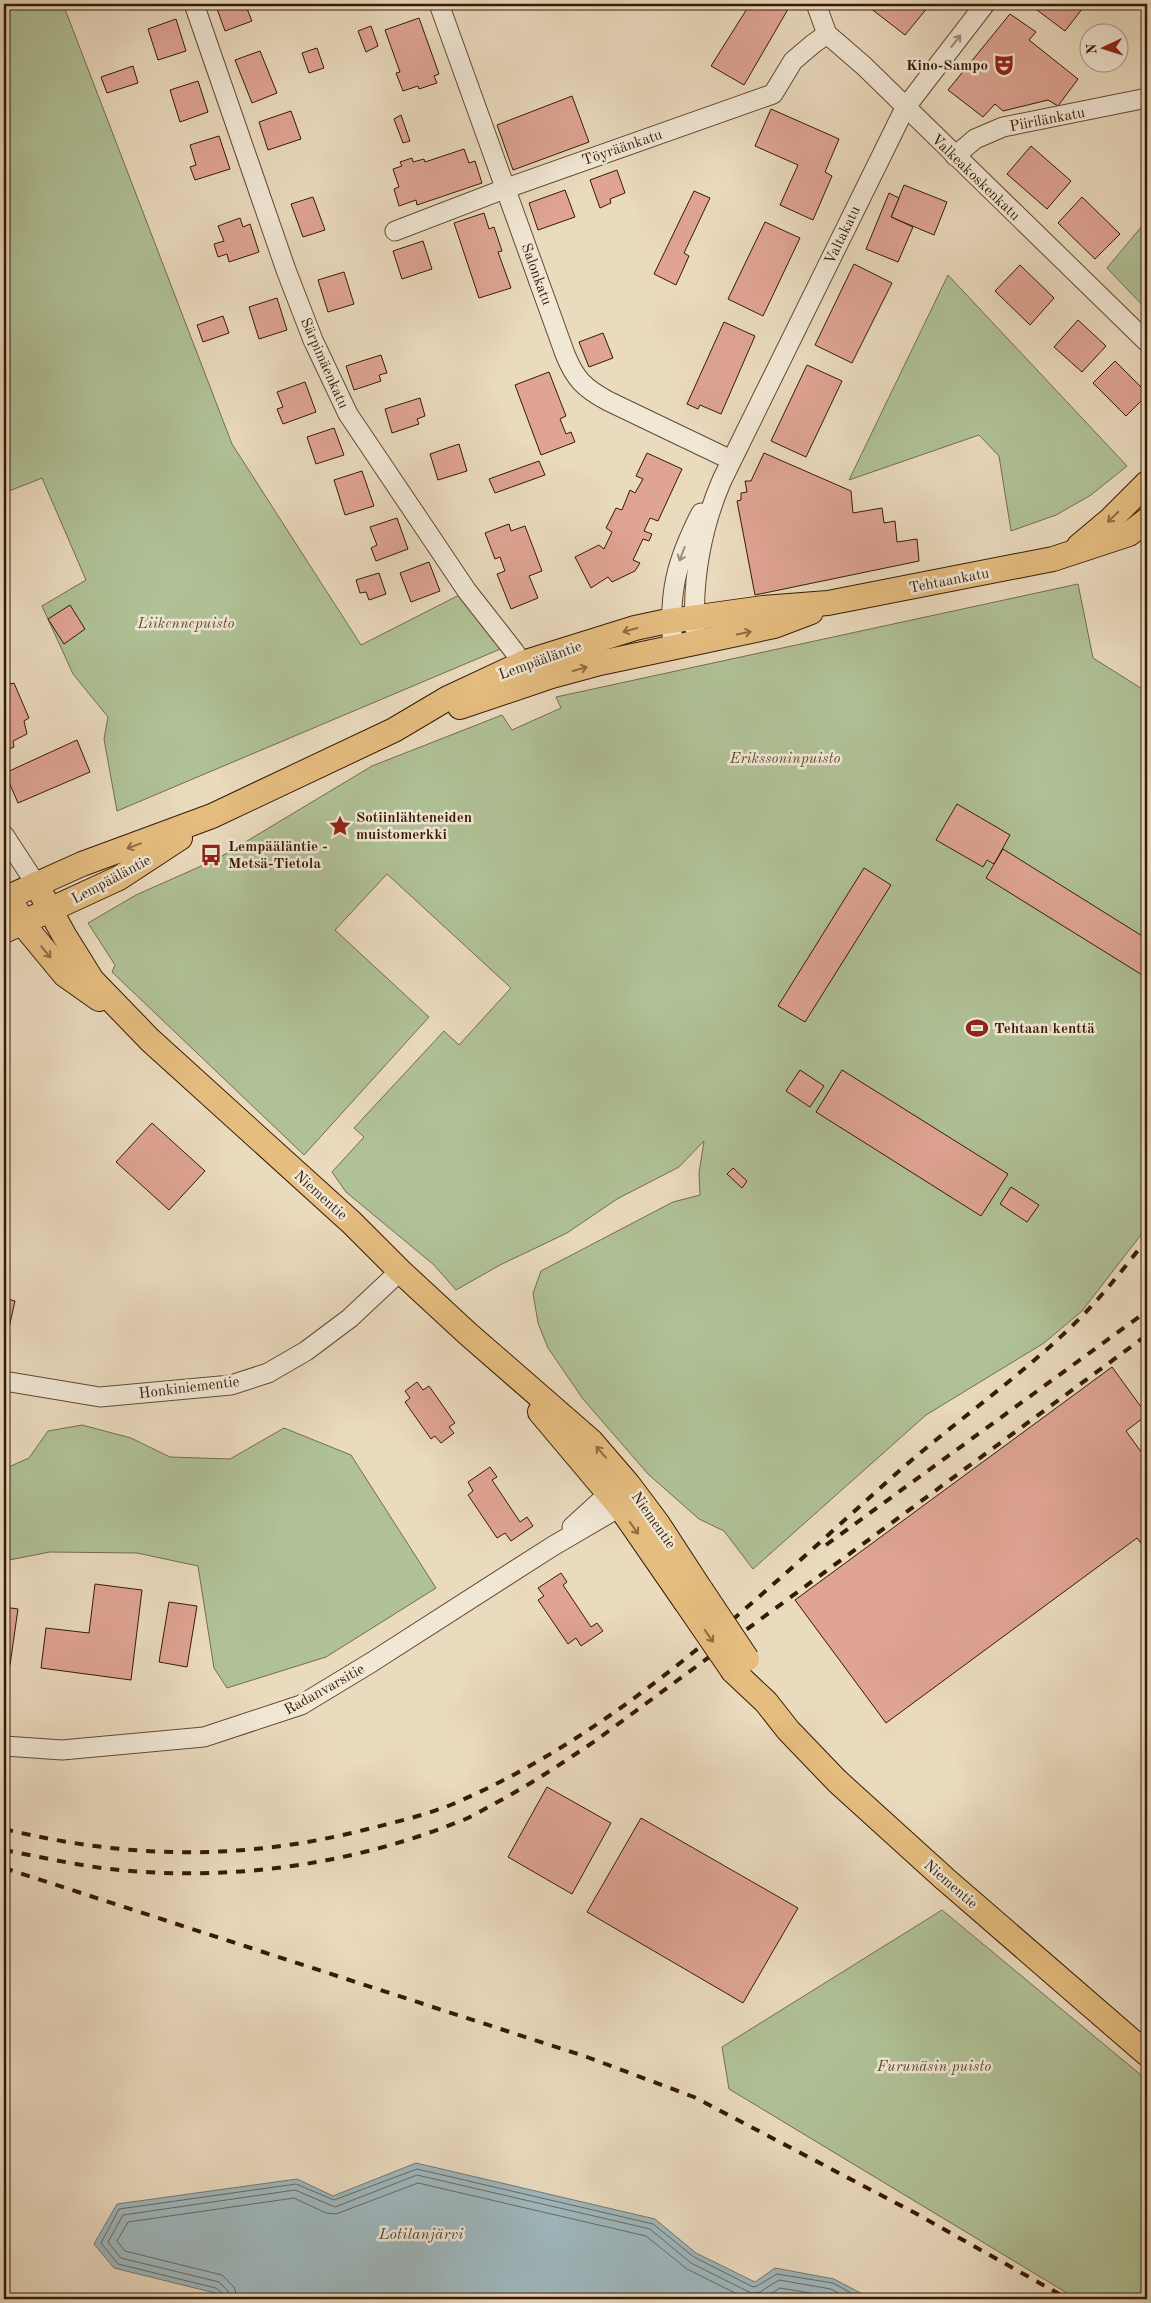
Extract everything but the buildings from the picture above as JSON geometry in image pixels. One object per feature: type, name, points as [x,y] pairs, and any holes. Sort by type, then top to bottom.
[{"type":"main road","name":"Tehtaankatu","points":[[1070,554],[1110,520],[1147,483]]},
{"type":"main road","name":"Tehtaankatu","points":[[694,616],[828,604],[1053,559],[1129,534],[1147,520]]},
{"type":"main road","name":"Tehtaankatu","points":[[696,643],[774,626],[828,604]]},
{"type":"main road","name":"Lempääläntie","points":[[6,893],[36,884],[82,864],[212,816],[395,730],[448,698],[528,673],[635,628],[694,616]]},
{"type":"main road","name":"Lempääläntie","points":[[528,673],[600,663],[696,643]]},
{"type":"main road","name":"Lempääläntie","points":[[13,927],[119,878],[212,816]]},
{"type":"main road","name":"Niementie","points":[[36,884],[92,980],[135,1025],[352,1222],[400,1271],[506,1367],[518,1386],[623,1494],[740,1665],[788,1730],[837,1781],[944,1879],[1147,2054]]},
{"type":"main road","name":"Niementie","points":[[6,893],[13,927],[66,975],[135,1025]]},
{"type":"street","name":"Särpimäenkatu","points":[[194,4],[286,270],[313,340],[348,414],[467,591],[528,673]]},
{"type":"street","name":"Salonkatu","points":[[439,4],[565,354],[576,378],[592,392],[608,401],[731,460]]},
{"type":"street","name":"Valkeakoskenkatu","points":[[816,4],[827,34],[864,66],[1147,342]]},
{"type":"street","name":"Valtakatu","points":[[696,643],[694,616],[701,544],[710,509],[731,460],[883,156],[905,108],[985,4]]},
{"type":"street","name":"Töyräänkatu","points":[[394,231],[506,188],[773,94],[794,61],[827,34]]},
{"type":"street","name":"Piirilänkatu","points":[[955,156],[975,139],[1003,127],[1147,98]]},
{"type":"street","name":"Valtakatu","points":[[673,648],[670,620],[671,602],[680,560],[702,510],[722,480]]},
{"type":"street","points":[[4,835],[36,884]]},
{"type":"street","name":"Honkiniementie","points":[[4,1381],[100,1397],[231,1385],[268,1373],[306,1351],[350,1318],[400,1271]]},
{"type":"street","name":"Radanvarsitie","points":[[4,1746],[62,1750],[204,1737],[274,1716],[302,1705],[553,1546],[623,1494]]},
{"type":"green space","name":"Liikennepuisto","points":[[4,4],[63,4],[232,444],[361,645],[467,591],[510,645],[117,811],[104,739],[108,717],[73,674],[42,606],[86,580],[42,478],[4,493]]},
{"type":"green space","points":[[1147,220],[1147,310],[1107,268]]},
{"type":"green space","points":[[948,275],[1127,466],[1091,495],[1056,515],[1011,531],[999,456],[979,435],[849,480]]},
{"type":"green space","name":"Erikssoninpuisto","points":[[1078,584],[1093,658],[1147,692],[1147,1227],[1082,1311],[1044,1343],[926,1415],[753,1569],[724,1531],[699,1519],[648,1474],[583,1399],[548,1348],[538,1323],[533,1293],[541,1271],[673,1202],[700,1195],[699,1173],[704,1141],[679,1167],[617,1199],[567,1233],[500,1265],[456,1290],[434,1265],[346,1192],[332,1172],[364,1137],[354,1128],[444,1031],[459,1045],[511,988],[387,874],[335,930],[429,1017],[304,1155],[112,972],[115,965],[88,923],[136,895],[217,859],[372,766],[502,715],[512,730],[561,708],[556,697]]},
{"type":"green space","points":[[82,1425],[131,1438],[170,1457],[230,1459],[284,1428],[351,1455],[436,1588],[326,1657],[227,1688],[214,1668],[198,1566],[137,1553],[50,1552],[4,1561],[4,1469],[29,1458],[48,1431]]},
{"type":"green space","name":"Furunäsin puisto","points":[[942,1910],[1147,2080],[1147,2299],[1077,2299],[729,2089],[722,2047]]},
{"type":"water","name":"Lotilanjärvi","points":[[416,2163],[655,2219],[696,2253],[755,2282],[775,2268],[834,2279],[872,2299],[220,2299],[215,2293],[114,2268],[94,2244],[117,2204],[297,2179],[333,2196]]},
{"type":"railway","points":[[4,1829],[50,1839],[141,1851],[230,1851],[276,1847],[368,1829],[422,1815],[453,1804],[514,1774],[573,1740],[684,1660],[788,1571],[913,1459],[1063,1335],[1118,1276],[1147,1239]]},
{"type":"railway","points":[[826,1545],[1147,1311]]},
{"type":"railway","points":[[4,1850],[115,1870],[214,1873],[256,1870],[338,1858],[419,1836],[467,1818],[505,1798],[595,1741],[1147,1335]]},
{"type":"railway","points":[[4,1868],[587,2057],[694,2097],[915,2213],[1068,2299]]},
{"type":"place","name":"Kino-Sampo","points":[[1004,65]]},
{"type":"place","name":"Sotiinlähteneiden muistomerkki","points":[[340,826]]},
{"type":"place","name":"Lempääläntie - Metsä-Tietola","points":[[211,855]]},
{"type":"place","name":"Tehtaan kenttä","points":[[977,1028]]}]
